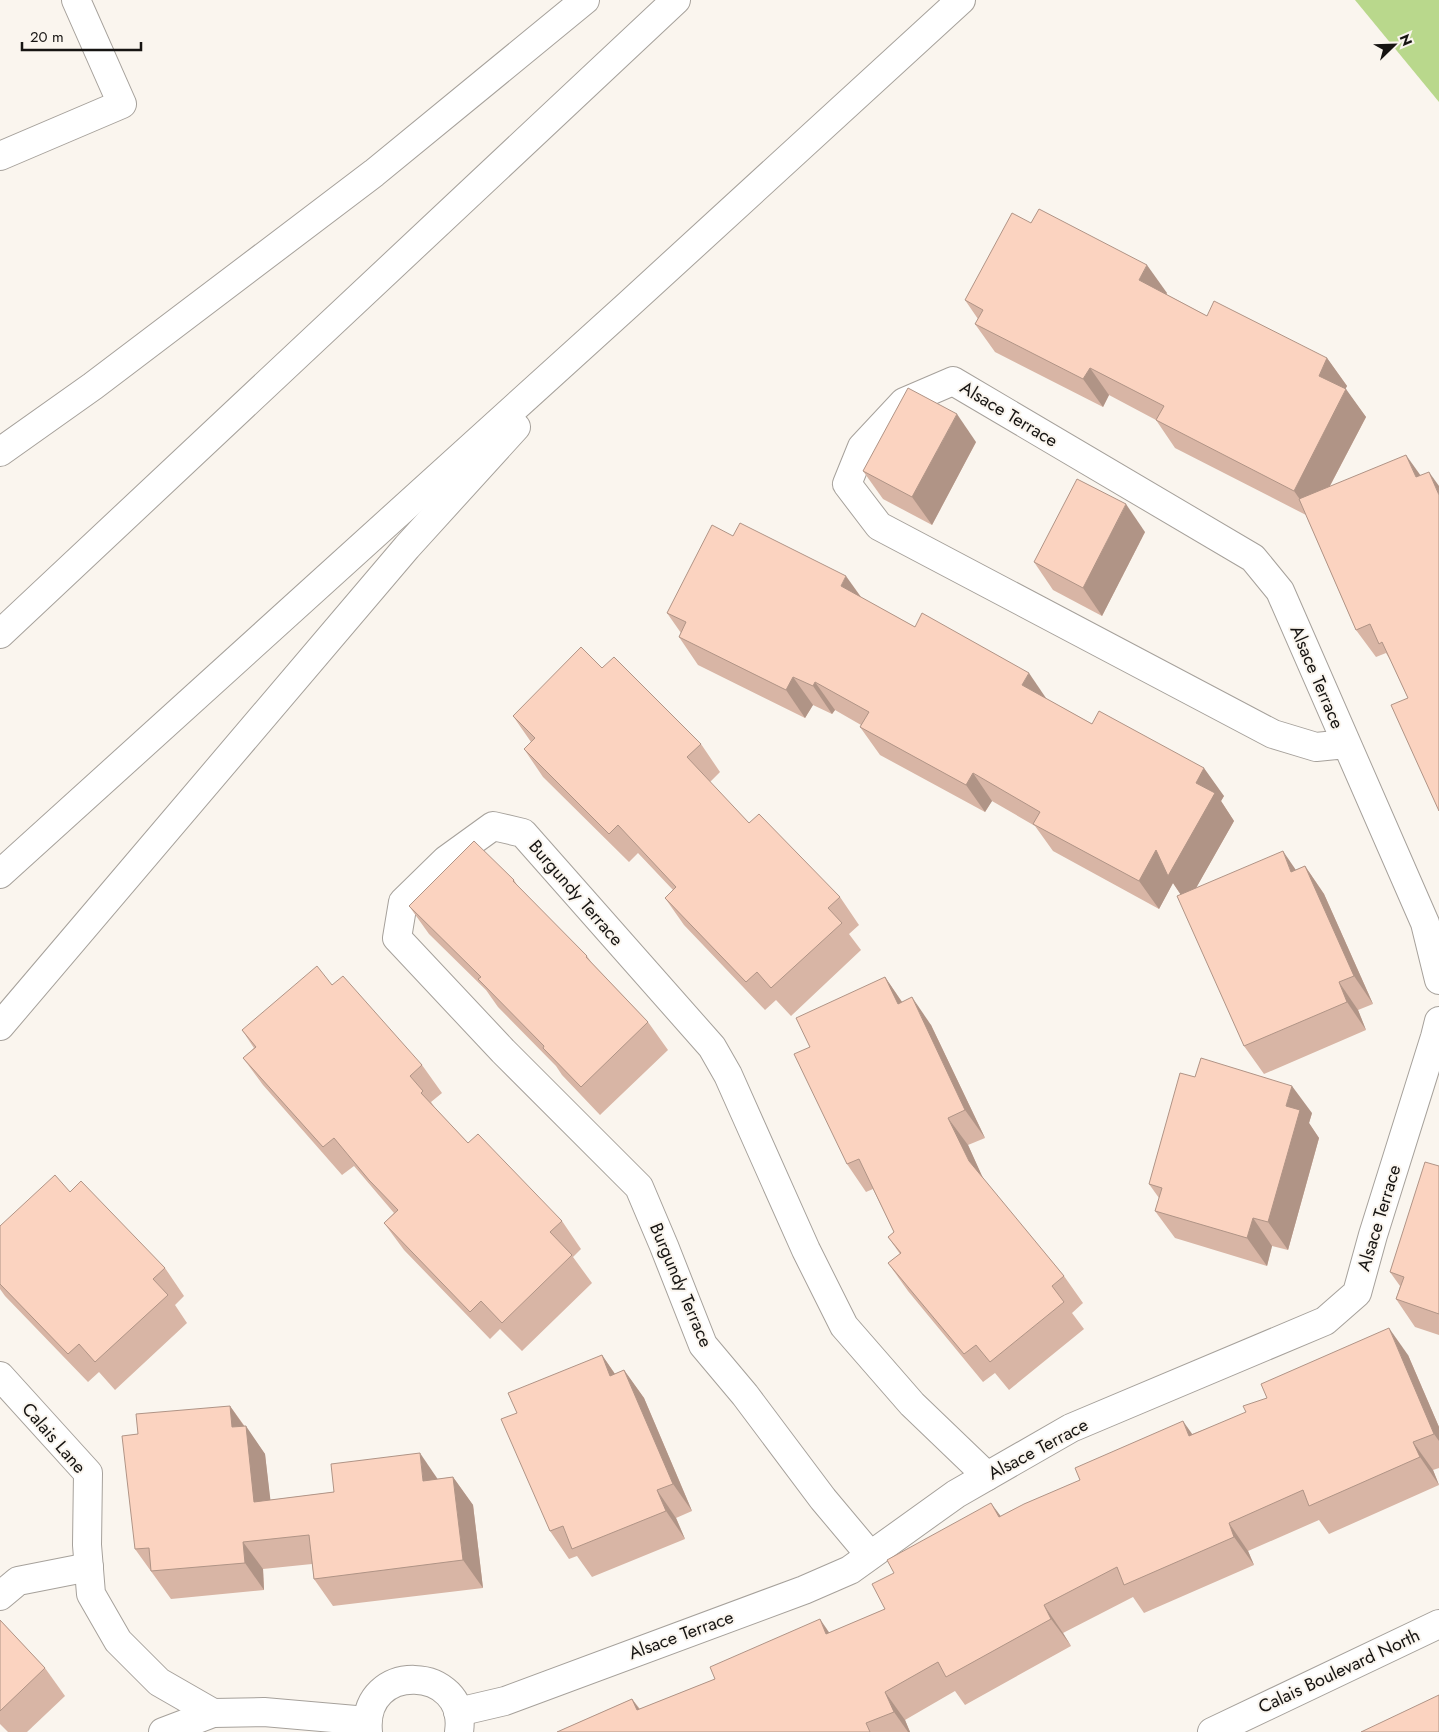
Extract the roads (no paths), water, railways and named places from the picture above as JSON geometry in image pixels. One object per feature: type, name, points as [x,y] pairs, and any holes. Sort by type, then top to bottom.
[{"type":"main road","points":[[0,156],[122,104],[76,0]]},
{"type":"main road","points":[[0,452],[93,386],[374,174],[585,0]]},
{"type":"main road","points":[[0,634],[676,0]]},
{"type":"main road","points":[[0,874],[628,305],[961,0]]},
{"type":"main road","points":[[0,1026],[408,547],[628,305]]},
{"type":"main road","name":"Alsace Terrace","points":[[1346,744],[1316,747],[1273,734],[879,526],[847,484],[862,447],[904,402],[953,381],[1253,558],[1280,591],[1425,923],[1439,980]]},
{"type":"main road","name":"Burgundy Terrace","points":[[870,1555],[822,1499],[745,1395],[703,1345],[639,1187],[503,1051],[397,938],[403,902],[446,860],[493,826],[523,833],[712,1047],[728,1075],[806,1250],[844,1326],[912,1404],[987,1476]]},
{"type":"main road","name":"Alsace Terrace","points":[[459,1722],[505,1701],[804,1590],[850,1570],[956,1494],[1071,1428],[1325,1320],[1358,1293],[1373,1235],[1439,1021]]},
{"type":"main road","name":"Calais Lane","points":[[0,1376],[88,1473],[87,1544],[91,1594],[118,1641],[159,1682],[213,1713]]},
{"type":"main road","points":[[0,1596],[18,1581],[89,1566]]},
{"type":"main road","name":"Calais Boulevard North","points":[[1212,1732],[1439,1624]]},
{"type":"main road","points":[[163,1732],[213,1713],[264,1712],[368,1727],[371,1706],[381,1693],[394,1683],[409,1679],[425,1680],[440,1687],[451,1698],[459,1722]]}]
